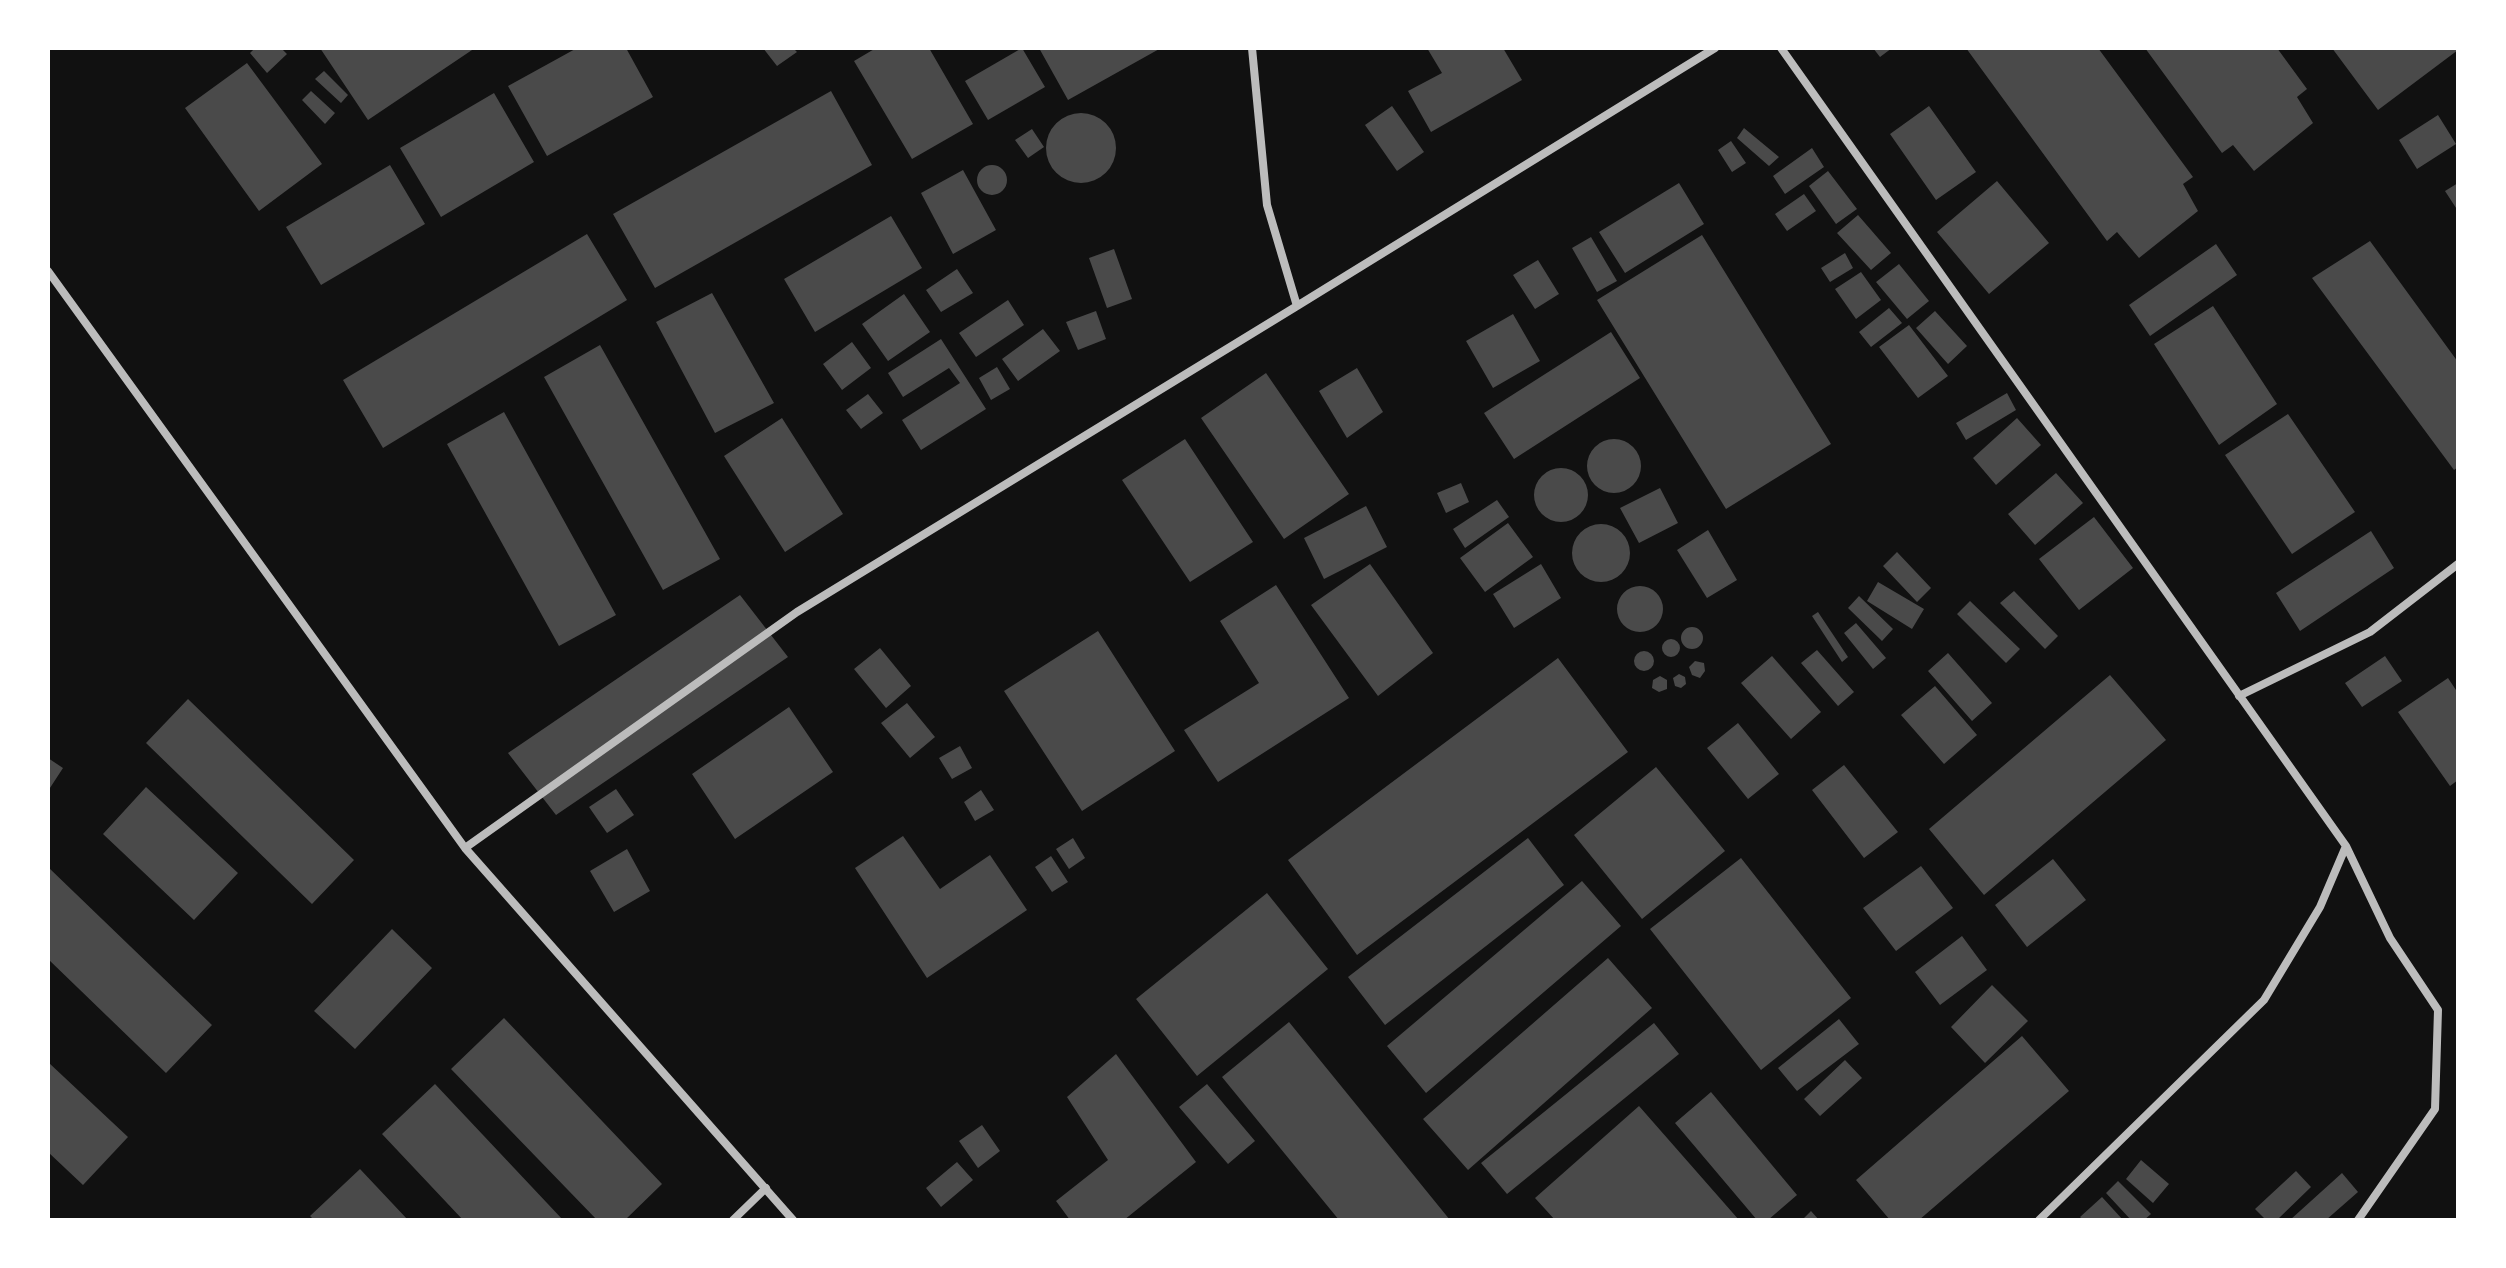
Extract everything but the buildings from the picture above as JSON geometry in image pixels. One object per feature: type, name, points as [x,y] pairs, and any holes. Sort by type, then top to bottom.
[{"type":"street","points":[[1252,48],[1267,205],[1297,306]]},
{"type":"street","points":[[465,848],[797,612],[1715,48]]},
{"type":"street","points":[[1781,48],[2346,846],[2390,938],[2438,1010],[2435,1109],[2358,1220]]},
{"type":"street","points":[[48,271],[465,848],[793,1220]]},
{"type":"street","points":[[2239,696],[2370,632],[2458,564]]},
{"type":"street","points":[[2039,1220],[2264,1000],[2320,907],[2346,846]]},
{"type":"street","points":[[733,1220],[766,1188]]}]
